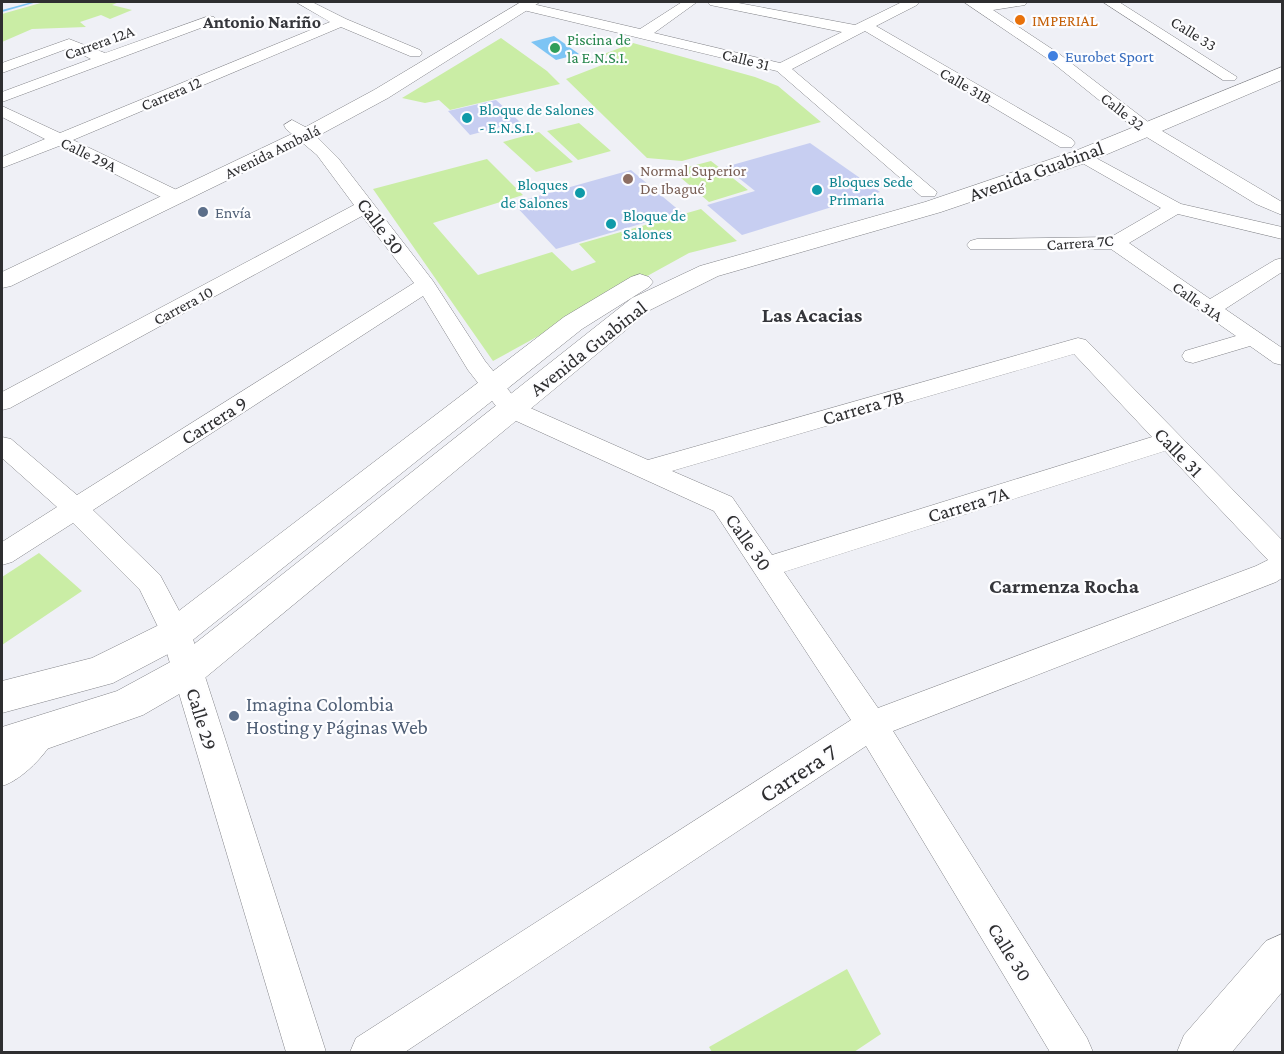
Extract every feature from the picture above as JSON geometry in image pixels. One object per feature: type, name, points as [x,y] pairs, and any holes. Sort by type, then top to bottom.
[{"type":"main road","name":"Avenida Ambalá","points":[[299,130],[415,53],[502,2]]},
{"type":"main road","name":"Avenida Ambalá","points":[[2,281],[168,193],[299,130],[381,94],[528,4]]},
{"type":"main road","name":"Avenida Guabinal","points":[[1139,123],[1229,76],[1282,55]]},
{"type":"main road","name":"Avenida Guabinal","points":[[2,697],[99,672],[176,633],[501,399],[641,304],[709,271],[933,207],[1139,123],[1282,73]]},
{"type":"main road","name":"Avenida Guabinal","points":[[2,745],[41,734],[129,703],[187,671],[501,399],[573,323],[641,281],[698,257],[1074,150]]},
{"type":"main road","name":"Avenida Ambalá","points":[[2,261],[168,193]]},
{"type":"main road","points":[[1201,1053],[1282,957]]},
{"type":"street","points":[[303,2],[341,22],[415,53]]},
{"type":"street","points":[[645,33],[690,2]]},
{"type":"street","name":"Calle 31B","points":[[715,2],[861,28],[1175,208],[1282,233]]},
{"type":"street","points":[[782,68],[912,2]]},
{"type":"street","points":[[976,5],[1020,2]]},
{"type":"street","name":"Calle 33","points":[[1110,2],[1229,76]]},
{"type":"street","name":"Calle 31","points":[[528,4],[782,68],[928,192]]},
{"type":"street","name":"Calle 32","points":[[976,5],[1053,56],[1139,123],[1263,200],[1282,209]]},
{"type":"street","points":[[795,17],[807,7]]},
{"type":"street","name":"Carrera 12A","points":[[2,97],[209,20]]},
{"type":"street","name":"Carrera 12","points":[[2,163],[341,22]]},
{"type":"street","points":[[2,68],[69,43],[105,59]]},
{"type":"street","name":"Calle 29A","points":[[2,111],[168,193]]},
{"type":"street","name":"Calle 30","points":[[299,130],[336,164],[365,207],[426,285],[501,399],[723,504],[858,704],[869,726],[1073,1053]]},
{"type":"street","name":"Carrera 10","points":[[2,402],[365,207]]},
{"type":"street","name":"Carrera 7C","points":[[977,245],[1115,243],[1175,208]]},
{"type":"street","name":"Calle 31A","points":[[1115,243],[1251,339],[1282,358]]},
{"type":"street","points":[[1209,309],[1282,264]]},
{"type":"street","name":"Carrera 9","points":[[2,555],[426,285]]},
{"type":"street","points":[[1193,356],[1251,339]]},
{"type":"street","name":"Calle 31","points":[[1078,345],[1168,441],[1278,567]]},
{"type":"street","name":"Carrera 7B","points":[[648,469],[1078,345]]},
{"type":"street","name":"Carrera 7A","points":[[767,567],[1168,441]]},
{"type":"street","name":"Calle 29","points":[[2,446],[75,508],[150,583],[176,633],[306,1053]]},
{"type":"street","name":"Carrera 7","points":[[370,1053],[869,726],[1278,567]]},
{"type":"street","points":[[2,771],[41,734]]},
{"type":"green space","points":[[44,2],[119,2],[112,5],[132,10],[110,19],[101,15],[80,22],[86,27],[32,29],[2,42],[2,14]]},
{"type":"green space","points":[[501,38],[547,71],[560,84],[450,110],[439,100],[425,103],[402,98]]},
{"type":"green space","points":[[633,43],[755,77],[778,86],[821,122],[682,161],[647,158],[566,79],[615,60],[604,54]]},
{"type":"green space","points":[[579,123],[611,151],[578,160],[547,131]]},
{"type":"green space","points":[[539,132],[573,162],[536,172],[503,142]]},
{"type":"green space","points":[[487,159],[523,195],[433,223],[478,275],[552,252],[572,271],[596,262],[579,244],[701,209],[737,241],[689,253],[493,361],[373,189]]},
{"type":"green space","points":[[711,161],[748,190],[709,202],[673,171]]},
{"type":"green space","points":[[39,553],[82,591],[2,645],[2,577]]},
{"type":"green space","points":[[847,969],[881,1034],[854,1052],[712,1052],[709,1047]]},
{"type":"water","name":"Piscina de la E.N.S.I.","points":[[554,36],[579,54],[556,60],[531,42]]},
{"type":"building","points":[[496,100],[520,122],[470,135],[448,111]]},
{"type":"building","name":"Bloques Sede Primaria","points":[[810,143],[880,192],[742,235],[707,205],[755,191],[725,167]]},
{"type":"building","points":[[631,170],[681,212],[556,249],[513,203]]},
{"type":"waterway","points":[[2,11],[35,2]]},
{"type":"place","name":"IMPERIAL","points":[[1020,20]]},
{"type":"place","name":"Piscina de la E.N.S.I.","points":[[555,48]]},
{"type":"place","name":"Eurobet Sport","points":[[1053,56]]},
{"type":"place","name":"Bloque de Salones - E.N.S.I.","points":[[467,118]]},
{"type":"place","name":"Normal Superior De Ibagué","points":[[628,179]]},
{"type":"place","name":"Bloques Sede Primaria","points":[[817,190]]},
{"type":"place","name":"Bloques de Salones","points":[[580,193]]},
{"type":"place","name":"Envía","points":[[203,212]]},
{"type":"place","name":"Bloque de Salones","points":[[611,224]]},
{"type":"place","name":"Imagina Colombia Hosting y Páginas Web","points":[[234,716]]},
{"type":"district","name":"Antonio Nariño","points":[[262,22]]},
{"type":"district","name":"Las Acacias","points":[[812,315]]},
{"type":"district","name":"Carmenza Rocha","points":[[1064,586]]}]
